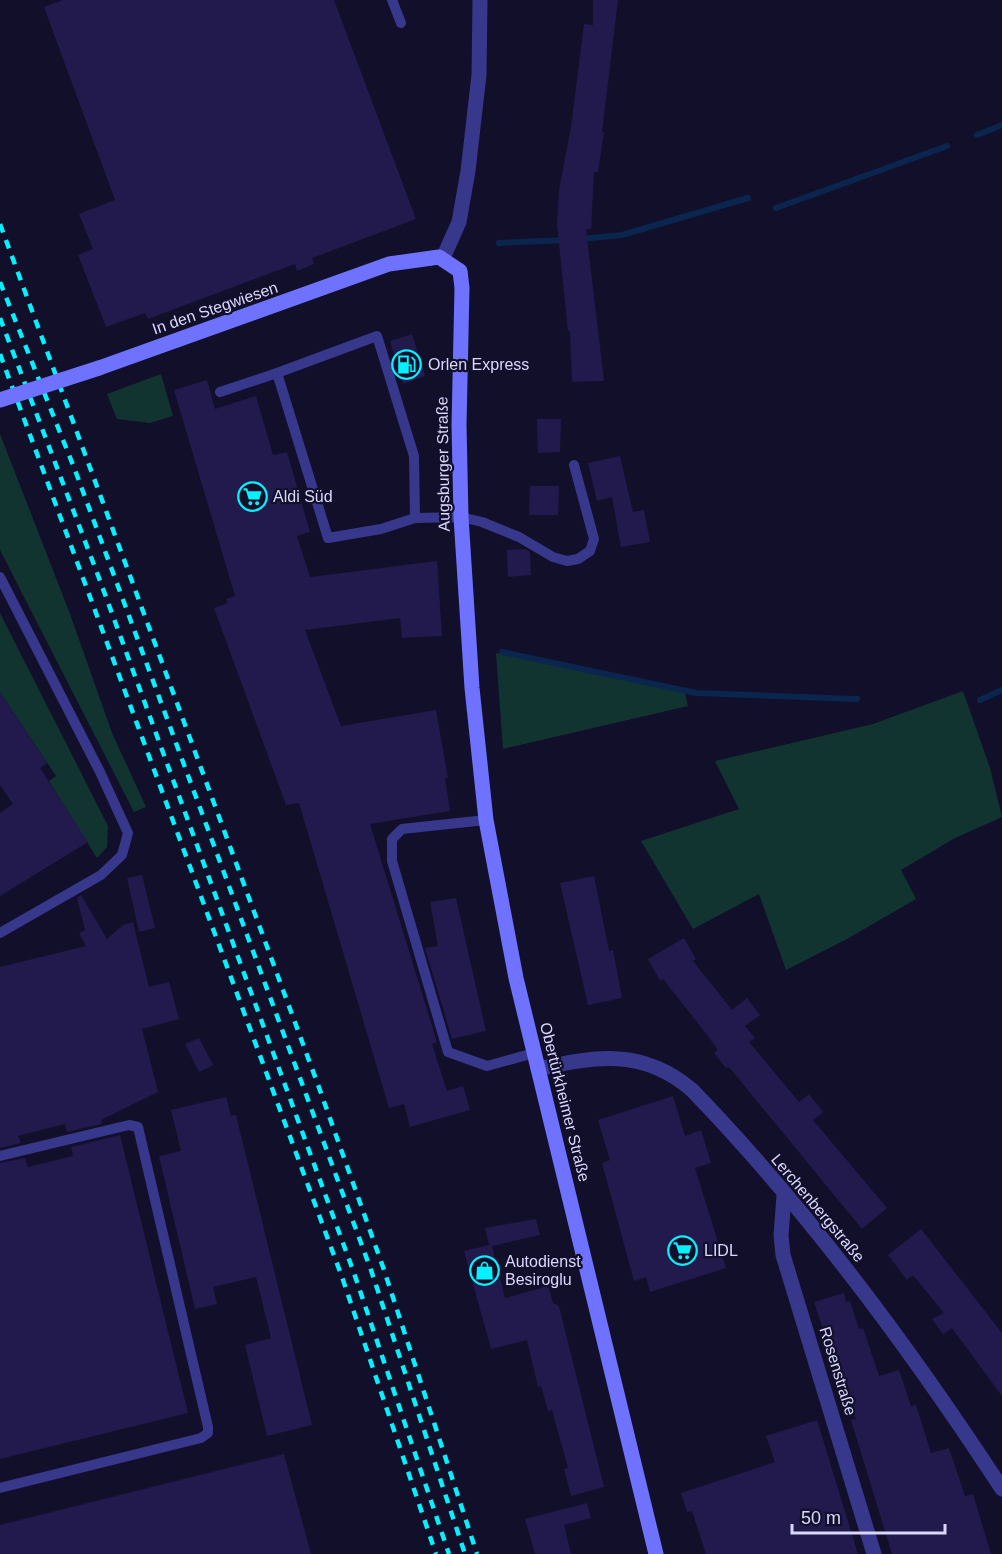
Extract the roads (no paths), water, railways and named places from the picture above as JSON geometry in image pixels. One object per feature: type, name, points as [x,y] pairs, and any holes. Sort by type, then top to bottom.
[{"type":"main road","name":"In den Stegwiesen","points":[[0,400],[99,368],[389,264],[431,257],[442,258]]},
{"type":"main road","name":"Augsburger Straße","points":[[442,258],[457,268],[462,280],[459,425],[461,517],[470,654]]},
{"type":"main road","name":"Obertürkheimer Straße","points":[[470,654],[486,820],[506,931],[656,1554]]},
{"type":"street","points":[[442,258],[458,228],[462,210],[479,75],[480,0]]},
{"type":"street","name":"Lerchenbergstraße","points":[[538,1069],[584,1059],[614,1057],[645,1063],[673,1076],[709,1107],[884,1318],[937,1391],[1002,1489]]},
{"type":"street","name":"Rosenstraße","points":[[784,1196],[781,1235],[783,1255],[874,1554]]},
{"type":"lane","points":[[392,0],[400,23]]},
{"type":"lane","points":[[220,392],[377,336],[414,456],[415,518]]},
{"type":"lane","points":[[277,373],[328,538],[381,529],[415,518],[461,517],[519,537],[556,558],[570,561],[581,558],[591,549],[594,539],[574,465]]},
{"type":"lane","points":[[0,577],[90,751],[128,833],[122,855],[101,875],[0,933]]},
{"type":"lane","points":[[486,820],[402,829],[392,839],[392,861],[446,1049],[454,1056],[487,1066],[534,1053]]},
{"type":"lane","points":[[0,1156],[129,1125],[138,1127],[208,1430],[201,1438],[0,1488]]},
{"type":"waterway","points":[[977,135],[1002,125]]},
{"type":"waterway","points":[[776,208],[947,146]]},
{"type":"waterway","points":[[580,239],[622,235],[748,198]]},
{"type":"waterway","points":[[499,243],[567,240]]},
{"type":"waterway","points":[[502,652],[696,693],[857,699]]},
{"type":"waterway","points":[[980,700],[1002,690]]},
{"type":"railway","points":[[0,224],[317,1082],[383,1267],[477,1554]]},
{"type":"railway","points":[[0,282],[75,470],[371,1270],[465,1554]]},
{"type":"railway","points":[[0,318],[99,578],[354,1273],[449,1554]]},
{"type":"railway","points":[[0,354],[342,1277],[436,1554]]},
{"type":"place","name":"Orlen Express","points":[[407,364]]},
{"type":"place","name":"Aldi Süd","points":[[252,496]]},
{"type":"place","name":"LIDL","points":[[683,1250]]},
{"type":"place","name":"Autodienst Besiroglu","points":[[484,1270]]}]
